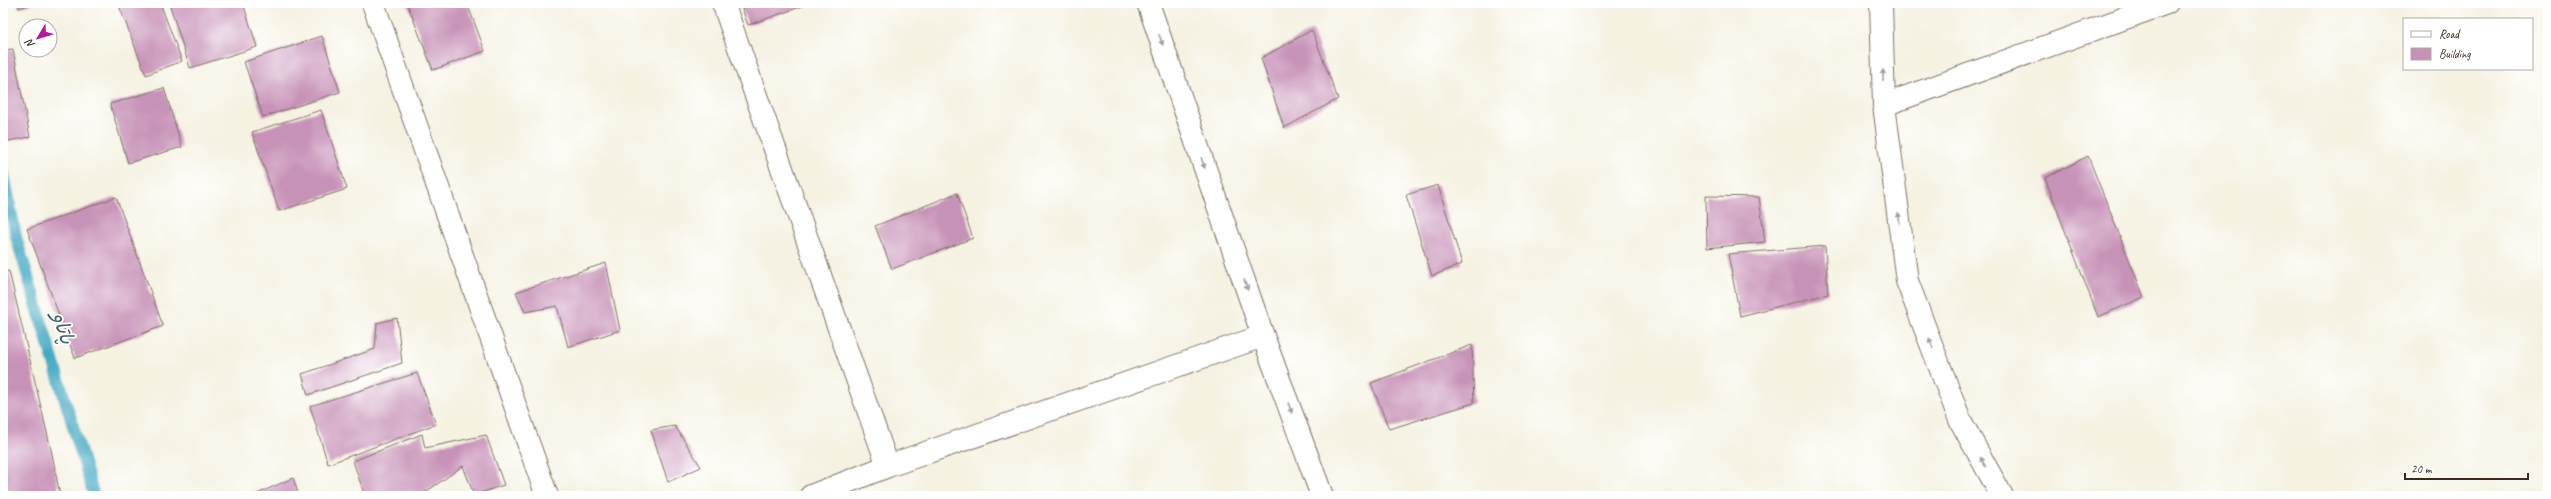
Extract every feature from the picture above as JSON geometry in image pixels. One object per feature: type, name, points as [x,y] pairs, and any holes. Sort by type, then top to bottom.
[{"type":"street","points":[[373,3],[547,496]]},
{"type":"street","points":[[724,3],[888,466]]},
{"type":"street","points":[[1148,3],[1264,336],[1322,496]]},
{"type":"street","points":[[1881,3],[1884,105],[1907,281],[1960,420],[2002,496]]},
{"type":"street","points":[[1884,105],[2167,3]]},
{"type":"street","points":[[811,496],[888,466],[1264,336]]},
{"type":"building","points":[[18,3],[35,3],[19,8]]},
{"type":"building","points":[[118,3],[160,3],[182,61],[146,75]]},
{"type":"building","points":[[169,3],[243,3],[257,47],[190,68]]},
{"type":"building","points":[[407,3],[467,3],[485,51],[433,70]]},
{"type":"building","points":[[740,3],[805,3],[806,5],[748,25]]},
{"type":"building","points":[[1312,30],[1338,99],[1284,128],[1261,58]]},
{"type":"building","points":[[322,36],[340,92],[263,117],[244,62]]},
{"type":"building","points":[[13,49],[30,137],[3,142],[3,50]]},
{"type":"building","points":[[164,88],[182,147],[128,163],[110,104]]},
{"type":"building","points":[[321,110],[347,189],[279,211],[252,132]]},
{"type":"building","points":[[2088,156],[2144,297],[2098,317],[2045,178]]},
{"type":"building","points":[[1438,185],[1462,264],[1432,276],[1406,195]]},
{"type":"building","points":[[957,193],[973,238],[892,269],[875,226]]},
{"type":"building","points":[[1706,196],[1759,197],[1765,242],[1707,248]]},
{"type":"building","points":[[116,197],[163,326],[75,358],[27,229]]},
{"type":"building","points":[[1825,246],[1828,294],[1740,316],[1728,254]]},
{"type":"building","points":[[606,263],[620,330],[568,347],[557,306],[525,312],[516,292]]},
{"type":"building","points":[[9,271],[52,454],[60,496],[3,496],[3,272]]},
{"type":"building","points":[[397,318],[402,363],[308,395],[302,374],[375,349],[377,323]]},
{"type":"building","points":[[1472,345],[1474,403],[1389,429],[1371,383]]},
{"type":"building","points":[[417,373],[436,424],[328,464],[310,406]]},
{"type":"building","points":[[675,426],[701,467],[668,482],[651,430]]},
{"type":"building","points":[[422,434],[425,448],[486,435],[504,485],[474,495],[463,466],[420,496],[365,496],[353,461]]},
{"type":"building","points":[[293,478],[299,496],[252,496]]},
{"type":"waterway","name":"پاتاو","points":[[3,168],[16,237],[94,496]]}]
